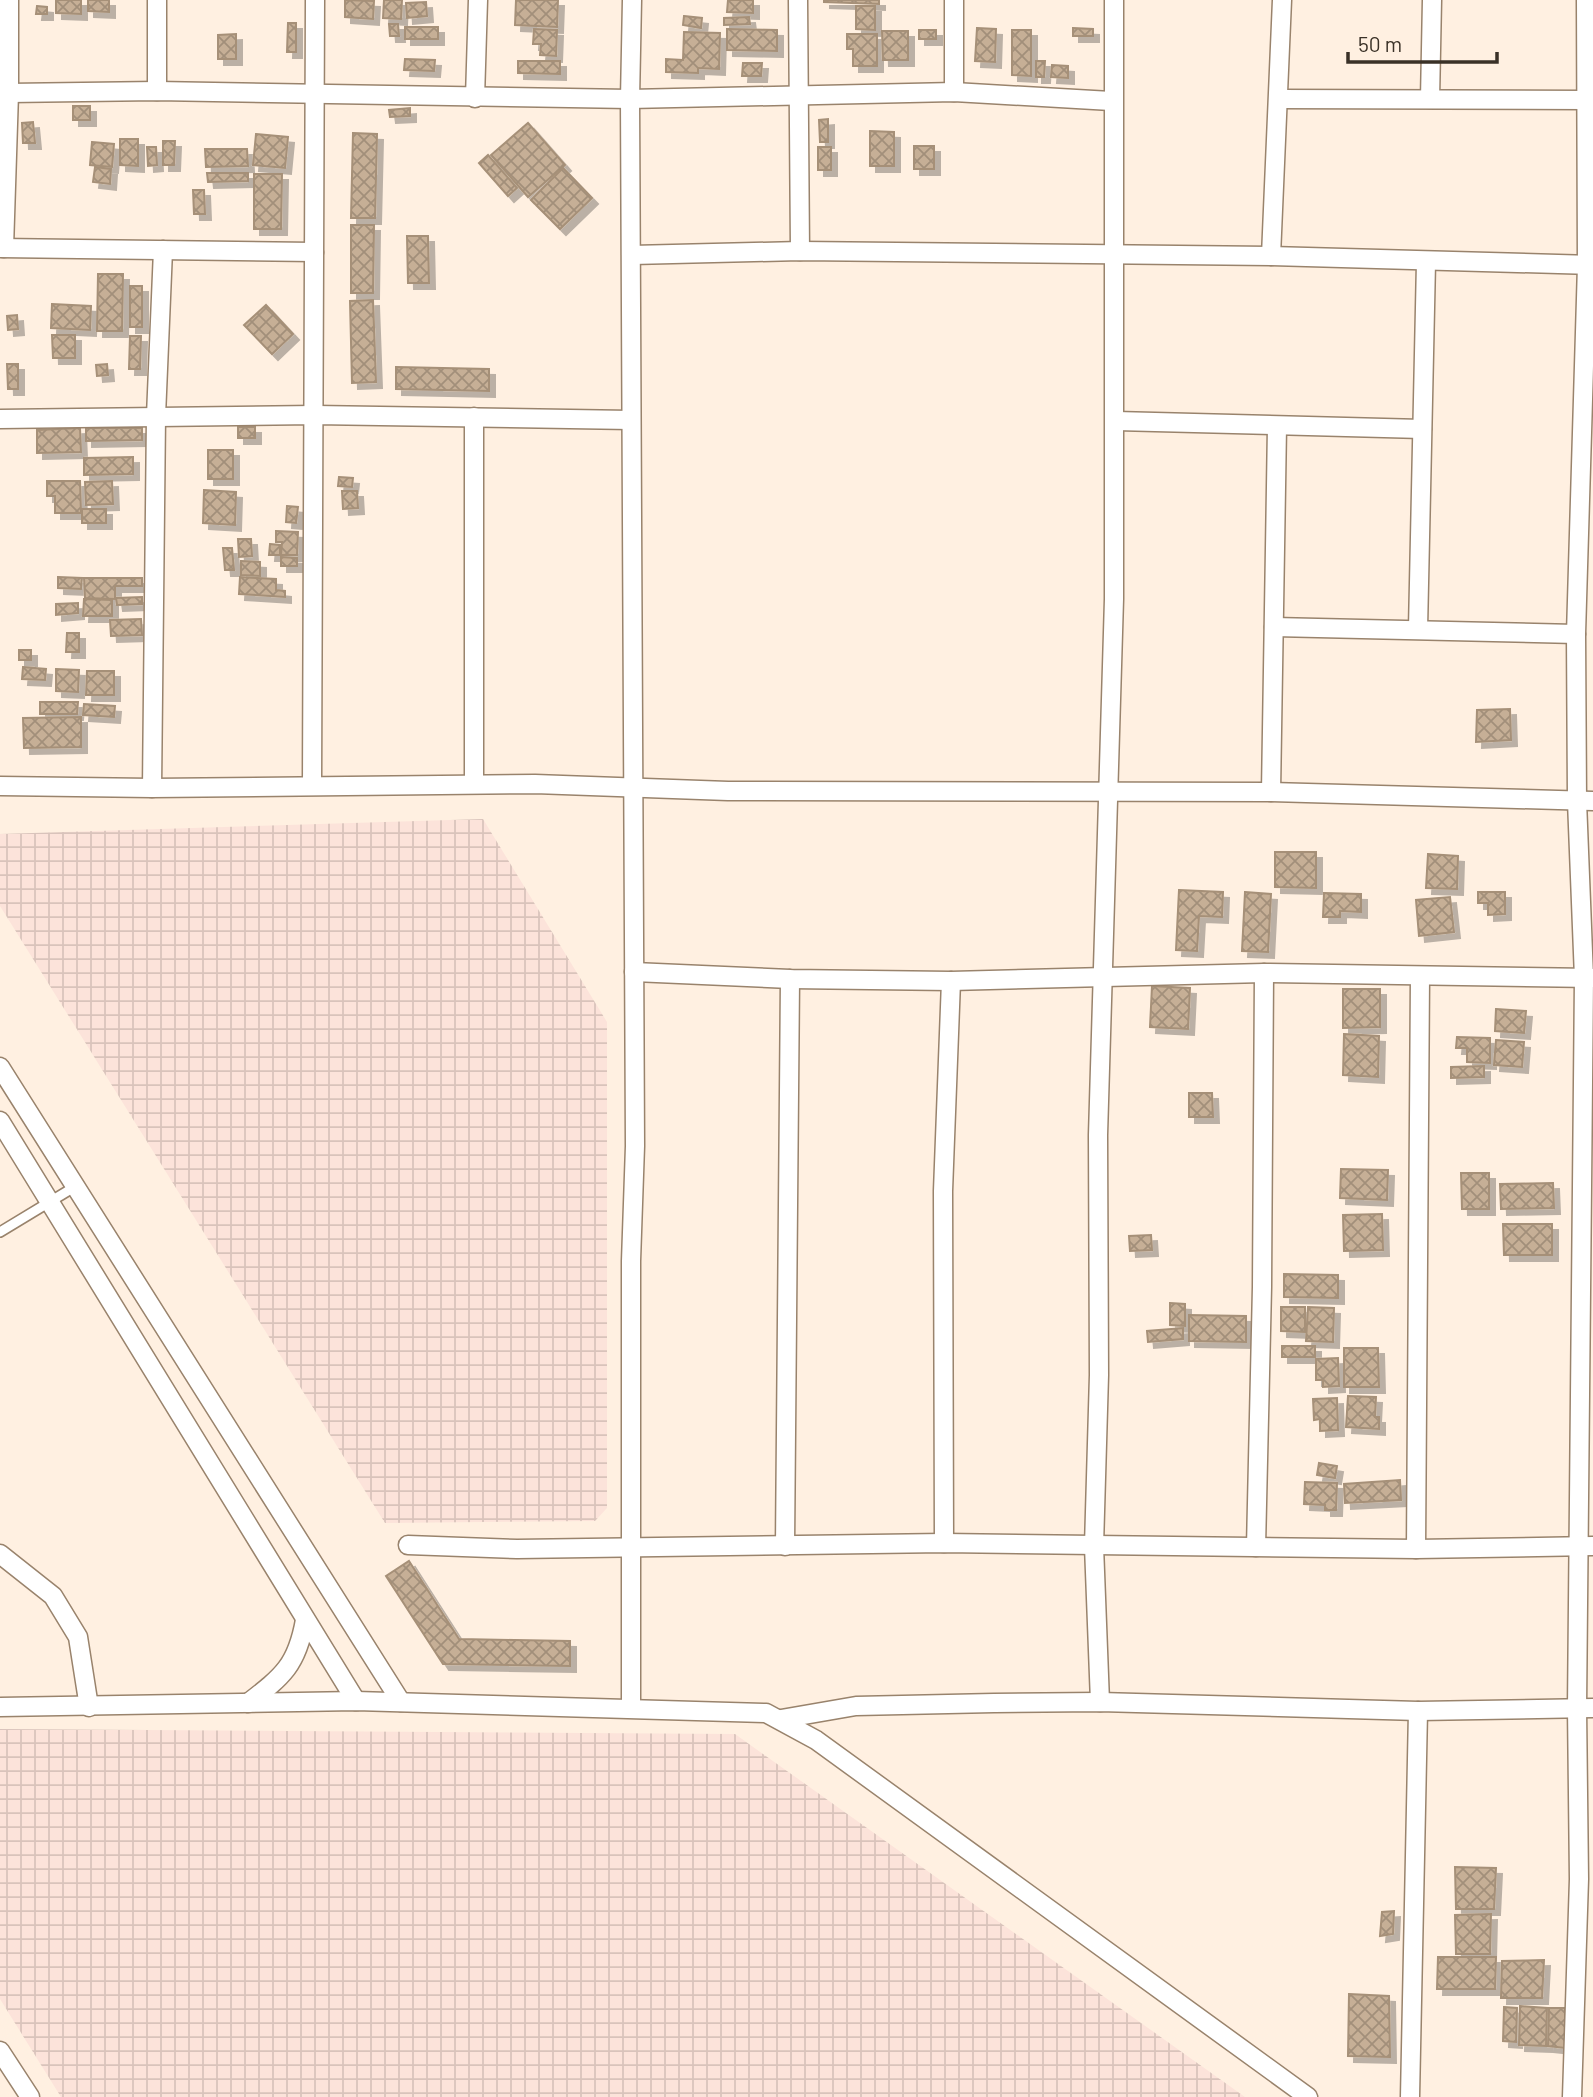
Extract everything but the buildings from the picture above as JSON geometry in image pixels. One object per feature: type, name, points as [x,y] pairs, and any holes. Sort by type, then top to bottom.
[{"type":"street","points":[[9,0],[9,93],[2,248],[314,252]]},
{"type":"street","points":[[157,0],[157,91]]},
{"type":"street","points":[[312,785],[315,0]]},
{"type":"street","points":[[475,98],[478,0]]},
{"type":"street","points":[[631,1708],[634,972],[630,99],[632,0]]},
{"type":"street","points":[[798,0],[800,251]]},
{"type":"street","points":[[954,0],[954,92]]},
{"type":"street","points":[[1100,1702],[1094,1546],[1102,977],[1116,421],[1111,101],[1114,0]]},
{"type":"street","points":[[1271,256],[1282,0]]},
{"type":"street","points":[[1430,99],[1432,0]]},
{"type":"street","points":[[1572,2097],[1586,1878],[1589,978],[1585,801],[1576,634],[1590,265],[1586,0]]},
{"type":"street","points":[[9,93],[157,91],[630,99],[954,92],[1111,101]]},
{"type":"street","points":[[1279,99],[1586,100]]},
{"type":"street","points":[[152,788],[156,416],[163,250]]},
{"type":"street","points":[[632,255],[800,251],[1271,256],[1590,265]]},
{"type":"street","points":[[1418,629],[1426,262]]},
{"type":"street","points":[[0,419],[315,415],[631,420]]},
{"type":"street","points":[[474,417],[474,784]]},
{"type":"street","points":[[1116,421],[1422,429]]},
{"type":"street","points":[[1271,792],[1277,426]]},
{"type":"street","points":[[1274,627],[1576,634]]},
{"type":"street","points":[[0,786],[152,788],[474,784],[634,789],[1271,792],[1585,801]]},
{"type":"street","points":[[634,972],[790,979],[951,981],[1264,973],[1589,978]]},
{"type":"street","points":[[1256,1547],[1262,1287],[1264,973]]},
{"type":"street","points":[[1416,1549],[1420,976]]},
{"type":"street","points":[[785,1546],[790,979]]},
{"type":"street","points":[[944,1543],[943,1191],[951,981]]},
{"type":"street","points":[[0,1067],[401,1702]]},
{"type":"street","points":[[0,1121],[356,1701]]},
{"type":"street","points":[[408,1545],[517,1549],[944,1543],[1416,1549],[1586,1546]]},
{"type":"street","points":[[0,1554],[53,1596],[78,1637],[89,1707]]},
{"type":"street","points":[[248,1703],[284,1675],[300,1650],[305,1620]]},
{"type":"street","points":[[0,1707],[356,1701],[749,1710],[782,1719],[816,1740],[1308,2097]]},
{"type":"street","points":[[782,1719],[856,1706],[1100,1702],[1418,1711],[1585,1708]]},
{"type":"street","points":[[1410,2097],[1418,1711]]},
{"type":"street","points":[[0,2051],[30,2097]]},
{"type":"lane","points":[[0,1232],[76,1186]]},
{"type":"shaded area","points":[[483,819],[607,1022],[607,1508],[595,1521],[385,1523],[0,906],[0,834]]},
{"type":"shaded area","points":[[0,1729],[735,1734],[1245,2097],[61,2097],[0,1999]]}]
